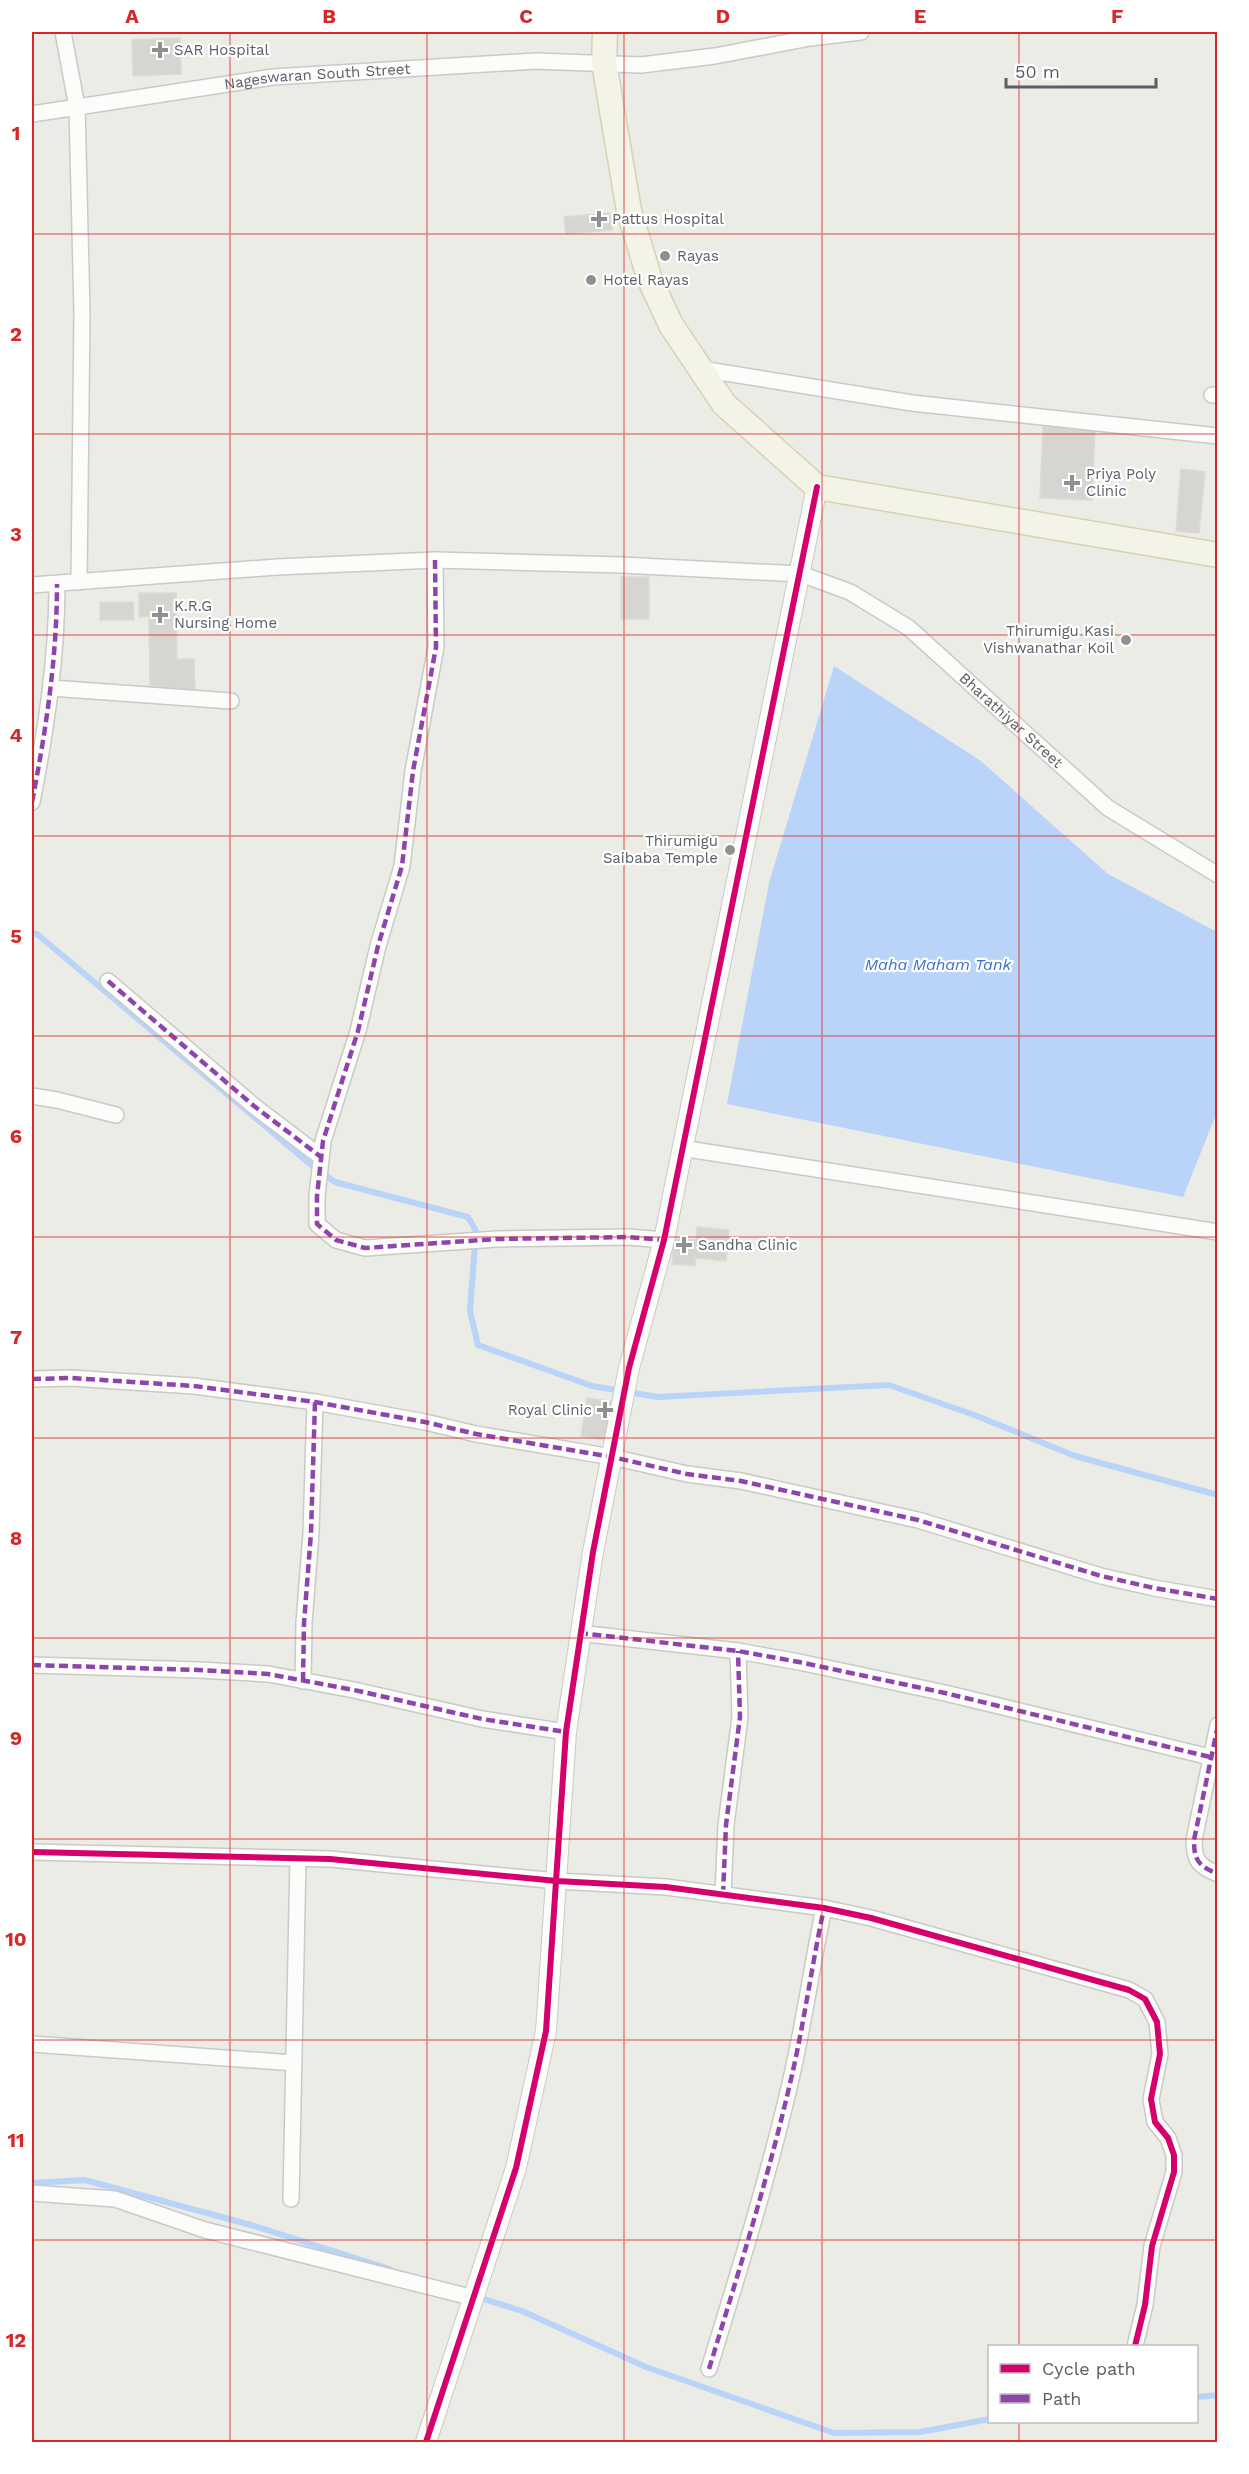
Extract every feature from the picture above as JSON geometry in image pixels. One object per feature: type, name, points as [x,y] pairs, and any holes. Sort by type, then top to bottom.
[{"type":"main road","points":[[604,32],[604,63],[629,211],[646,268],[671,325],[724,404],[818,487],[1218,555]]},
{"type":"street","points":[[63,32],[77,107],[82,313],[79,582]]},
{"type":"street","name":"Nageswaran South Street","points":[[32,114],[273,77],[536,61],[641,65],[715,56],[810,38],[861,32]]},
{"type":"street","points":[[700,369],[912,403],[1218,436]]},
{"type":"street","points":[[426,2442],[516,2168],[546,2031],[566,1732],[579,1633],[620,1408],[664,1240],[818,487]]},
{"type":"street","points":[[435,560],[436,647],[413,771],[402,866],[378,946],[358,1031],[323,1141],[317,1196],[317,1224],[336,1240],[366,1248],[497,1239],[628,1237],[664,1240]]},
{"type":"street","name":"Bharathiyar Street","points":[[32,585],[277,567],[435,560],[621,565],[801,574],[850,592],[909,628],[1108,808],[1218,876]]},
{"type":"street","points":[[32,802],[51,688],[57,633],[57,584]]},
{"type":"street","points":[[51,688],[231,701]]},
{"type":"street","points":[[108,981],[254,1106],[321,1157]]},
{"type":"street","points":[[32,1096],[116,1115]]},
{"type":"street","points":[[681,1148],[1217,1231]]},
{"type":"street","points":[[32,1379],[71,1378],[194,1386],[315,1402],[425,1422],[476,1434],[612,1456],[687,1474],[741,1481],[918,1520],[1101,1576],[1218,1599]]},
{"type":"street","points":[[303,1681],[315,1402]]},
{"type":"street","points":[[579,1633],[738,1651],[799,1662],[945,1693],[1210,1757]]},
{"type":"street","points":[[723,1895],[726,1825],[740,1717],[738,1651]]},
{"type":"street","points":[[32,1665],[268,1674],[482,1719],[566,1732]]},
{"type":"street","points":[[1218,1725],[1194,1840],[1194,1855],[1200,1864],[1218,1874]]},
{"type":"street","points":[[32,1852],[298,1858],[435,1868],[556,1881],[666,1887],[824,1908],[1018,1957],[1130,1990],[1145,1999],[1157,2022],[1160,2054],[1150,2099],[1155,2122],[1168,2138],[1174,2155],[1174,2172],[1152,2246],[1145,2305],[1135,2345]]},
{"type":"street","points":[[291,2199],[298,1858]]},
{"type":"street","points":[[709,2369],[788,2095],[802,2034],[810,1977],[824,1908]]},
{"type":"street","points":[[32,2044],[294,2063]]},
{"type":"street","points":[[32,2193],[116,2199],[205,2230],[474,2298]]},
{"type":"water","name":"Maha Maham Tank","points":[[834,666],[981,761],[1108,874],[1217,932],[1217,1112],[1183,1197],[727,1104],[769,883]]},
{"type":"building","points":[[180,38],[181,74],[133,76],[132,40]]},
{"type":"building","points":[[610,213],[612,230],[566,234],[564,217]]},
{"type":"building","points":[[1043,425],[1095,427],[1092,500],[1040,498]]},
{"type":"building","points":[[1181,469],[1205,472],[1199,533],[1176,531]]},
{"type":"building","points":[[621,577],[649,577],[649,619],[621,619]]},
{"type":"building","points":[[139,593],[176,593],[177,659],[194,659],[195,694],[150,685],[149,616],[139,617]]},
{"type":"building","points":[[100,602],[133,602],[134,620],[100,620]]},
{"type":"building","points":[[697,1227],[729,1230],[726,1261],[696,1258],[695,1266],[672,1264],[674,1238],[696,1240]]},
{"type":"building","points":[[587,1398],[615,1402],[609,1441],[581,1436]]},
{"type":"waterway","points":[[32,933],[37,934],[310,1164],[335,1182],[468,1217],[476,1231],[470,1311],[478,1345],[592,1386],[658,1397],[889,1385],[977,1416],[1075,1456],[1218,1495]]},
{"type":"waterway","points":[[32,2183],[85,2180],[251,2225],[390,2269]]},
{"type":"waterway","points":[[477,2297],[522,2311],[646,2367],[834,2433],[920,2432],[988,2419]]},
{"type":"waterway","points":[[1198,2397],[1218,2395]]},
{"type":"marked path","points":[[435,560],[436,647],[413,771],[402,866],[378,946],[358,1031],[323,1141],[317,1196],[317,1224],[336,1240],[365,1248],[497,1239],[628,1237],[664,1240]]},
{"type":"marked path","points":[[32,802],[50,694],[57,584]]},
{"type":"marked path","points":[[108,981],[254,1106],[321,1157]]},
{"type":"marked path","points":[[32,1379],[71,1378],[194,1386],[315,1402],[425,1422],[476,1434],[612,1457],[687,1474],[741,1481],[918,1520],[1101,1576],[1218,1599]]},
{"type":"marked path","points":[[303,1681],[315,1402]]},
{"type":"marked path","points":[[579,1633],[738,1651],[799,1662],[945,1693],[1210,1757]]},
{"type":"marked path","points":[[723,1895],[726,1825],[740,1717],[738,1651]]},
{"type":"marked path","points":[[32,1665],[268,1674],[354,1690],[482,1719],[566,1732]]},
{"type":"marked path","points":[[1218,1725],[1194,1840],[1198,1862],[1218,1874]]},
{"type":"marked path","points":[[709,2369],[751,2231],[779,2127],[798,2046],[824,1908]]},
{"type":"cycle path","points":[[426,2442],[516,2168],[546,2031],[566,1732],[593,1552],[629,1368],[664,1240],[817,487]]},
{"type":"cycle path","points":[[32,1852],[330,1859],[557,1881],[666,1887],[824,1908],[871,1918],[1129,1990],[1145,1999],[1157,2022],[1160,2054],[1151,2099],[1155,2122],[1168,2138],[1174,2155],[1174,2172],[1152,2246],[1145,2305],[1135,2345]]},
{"type":"place","name":"SAR Hospital","points":[[160,50]]},
{"type":"place","name":"Pattus Hospital","points":[[599,219]]},
{"type":"place","name":"Rayas","points":[[665,256]]},
{"type":"place","name":"Hotel Rayas","points":[[591,280]]},
{"type":"place","name":"Priya Poly Clinic","points":[[1072,483]]},
{"type":"place","name":"K.R.G Nursing Home","points":[[160,615]]},
{"type":"place","name":"Thirumigu Kasi Vishwanathar Koil","points":[[1126,640]]},
{"type":"place","name":"Thirumigu Saibaba Temple","points":[[730,850]]},
{"type":"place","name":"Sandha Clinic","points":[[684,1245]]},
{"type":"place","name":"Royal Clinic","points":[[605,1410]]}]
